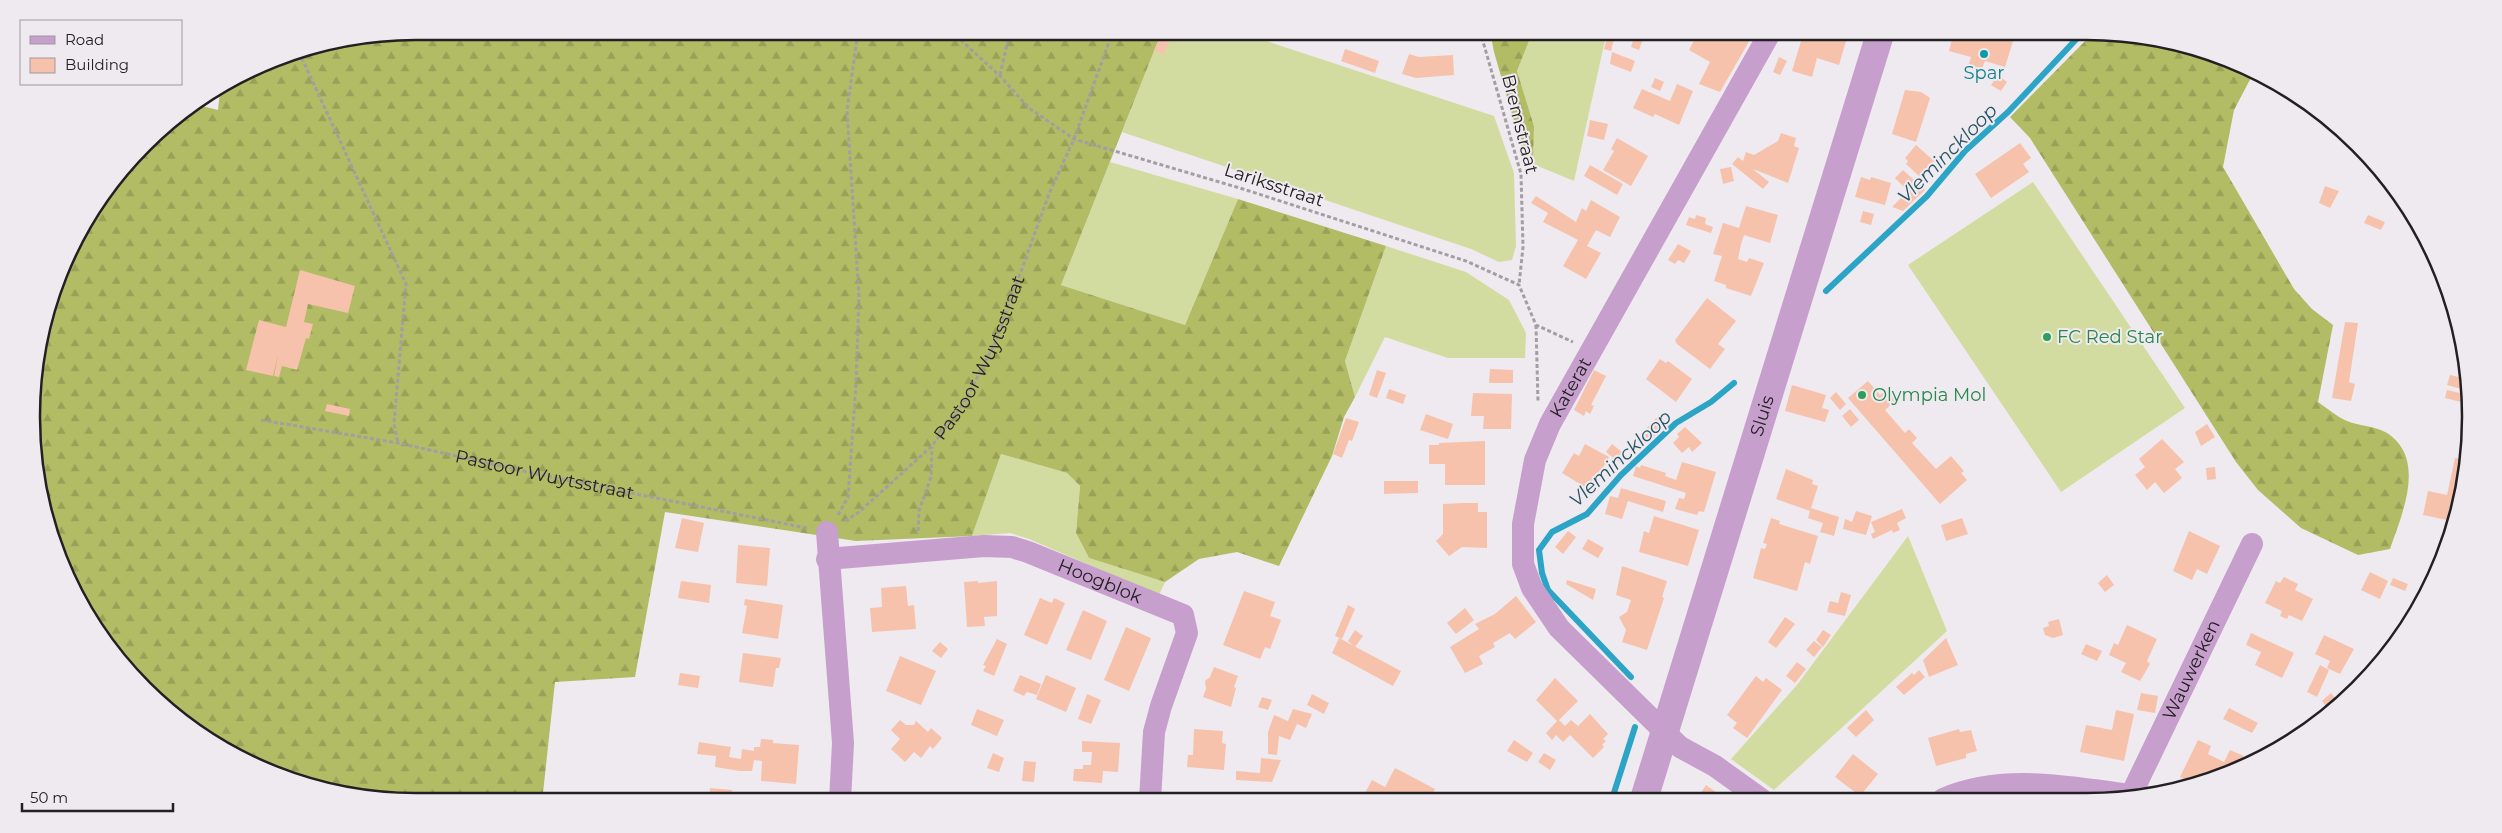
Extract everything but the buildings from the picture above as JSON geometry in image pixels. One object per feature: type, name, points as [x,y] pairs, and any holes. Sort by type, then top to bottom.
[{"type":"street","name":"Katerat","points":[[1753,793],[1715,766],[1680,747],[1559,628],[1532,588],[1523,564],[1523,524],[1535,460],[1550,424],[1704,154],[1766,40]]},
{"type":"street","name":"Sluis","points":[[1646,793],[1878,40]]},
{"type":"street","points":[[827,532],[843,744],[840,793]]},
{"type":"street","name":"Wauwerken","points":[[2137,790],[2252,544]]},
{"type":"street","name":"Hoogblok","points":[[828,559],[984,546],[1012,547],[1183,615],[1187,632],[1161,706],[1154,732],[1150,793]]},
{"type":"street","name":"Wauwerken","points":[[1966,793],[1997,785],[2058,785],[2104,792]]},
{"type":"path","points":[[827,532],[848,497],[856,384],[859,296],[847,111],[857,40]]},
{"type":"path","name":"Lariksstraat","points":[[961,40],[1000,76],[1029,108],[1074,139],[1243,189],[1466,262],[1519,285]]},
{"type":"path","points":[[1000,76],[1008,40]]},
{"type":"path","name":"Pastoor Wuytsstraat","points":[[261,420],[398,444],[541,476],[827,532],[859,512],[932,446],[965,402],[995,343],[1049,194],[1074,139],[1110,40]]},
{"type":"path","name":"Bremstraat","points":[[1483,40],[1520,174],[1523,247],[1519,285]]},
{"type":"path","points":[[302,58],[406,284],[394,423],[398,444]]},
{"type":"path","points":[[1519,285],[1536,325],[1538,404],[1550,424]]},
{"type":"path","points":[[1536,325],[1574,342],[1594,344]]},
{"type":"path","points":[[926,552],[917,529],[920,511],[931,477],[932,446]]},
{"type":"green space","points":[[1158,40],[1263,40],[1494,116],[1514,173],[1516,246],[1512,260],[1499,262],[1471,249],[1122,132]]},
{"type":"green space","points":[[1158,40],[1061,285],[1185,325],[1238,199],[1386,246],[1345,361],[1355,397],[1344,417],[1332,456],[1279,566],[1237,552],[1199,559],[1165,582],[1089,558],[1076,533],[1080,486],[1067,473],[1001,454],[972,536],[856,541],[665,512],[635,677],[555,682],[543,793],[416,793],[367,790],[319,780],[272,764],[228,743],[207,730],[168,700],[133,665],[103,626],[90,605],[60,538],[47,490],[43,466],[40,416],[43,367],[53,319],[69,272],[90,228],[103,207],[133,168],[168,133],[203,106],[218,110],[220,95],[272,69],[295,60],[343,47],[392,41]]},
{"type":"green space","points":[[1492,40],[1529,40],[1517,71],[1534,126],[1533,164],[1527,166]]},
{"type":"green space","points":[[1529,40],[1605,40],[1574,181],[1533,164],[1534,126],[1517,71]]},
{"type":"green space","points":[[2086,40],[2135,43],[2159,47],[2207,60],[2251,78],[2234,110],[2223,167],[2294,289],[2312,309],[2333,325],[2318,402],[2347,421],[2387,433],[2399,444],[2406,457],[2409,472],[2408,488],[2405,504],[2390,549],[2358,555],[2301,528],[2258,490],[2236,462],[2030,138],[2010,117]]},
{"type":"green space","points":[[1110,162],[1238,199],[1185,325],[1061,285]]},
{"type":"green space","name":"FC Red Star","points":[[2033,182],[2185,408],[2061,492],[1908,265]]},
{"type":"green space","points":[[1386,246],[1466,272],[1509,300],[1526,333],[1525,358],[1448,358],[1385,337],[1355,397],[1345,361]]},
{"type":"green space","points":[[1001,454],[1067,473],[1080,486],[1076,533],[1089,558],[1165,582],[1159,595],[1029,539],[1010,533],[972,536]]},
{"type":"green space","points":[[1908,536],[1947,631],[1774,790],[1731,759],[1797,685]]},
{"type":"waterway","name":"Vleminckloop","points":[[1826,291],[1927,196],[1965,151],[2008,112],[2076,40]]},
{"type":"waterway","name":"Vleminckloop","points":[[1631,677],[1548,590],[1542,573],[1539,550],[1552,532],[1587,514],[1621,475],[1676,423],[1711,402],[1734,383]]},
{"type":"waterway","name":"Vleminckloop","points":[[1614,793],[1635,727]]},
{"type":"place","name":"Spar","points":[[1984,54]]},
{"type":"place","name":"FC Red Star","points":[[2047,337]]},
{"type":"place","name":"Olympia Mol","points":[[1862,395]]}]
